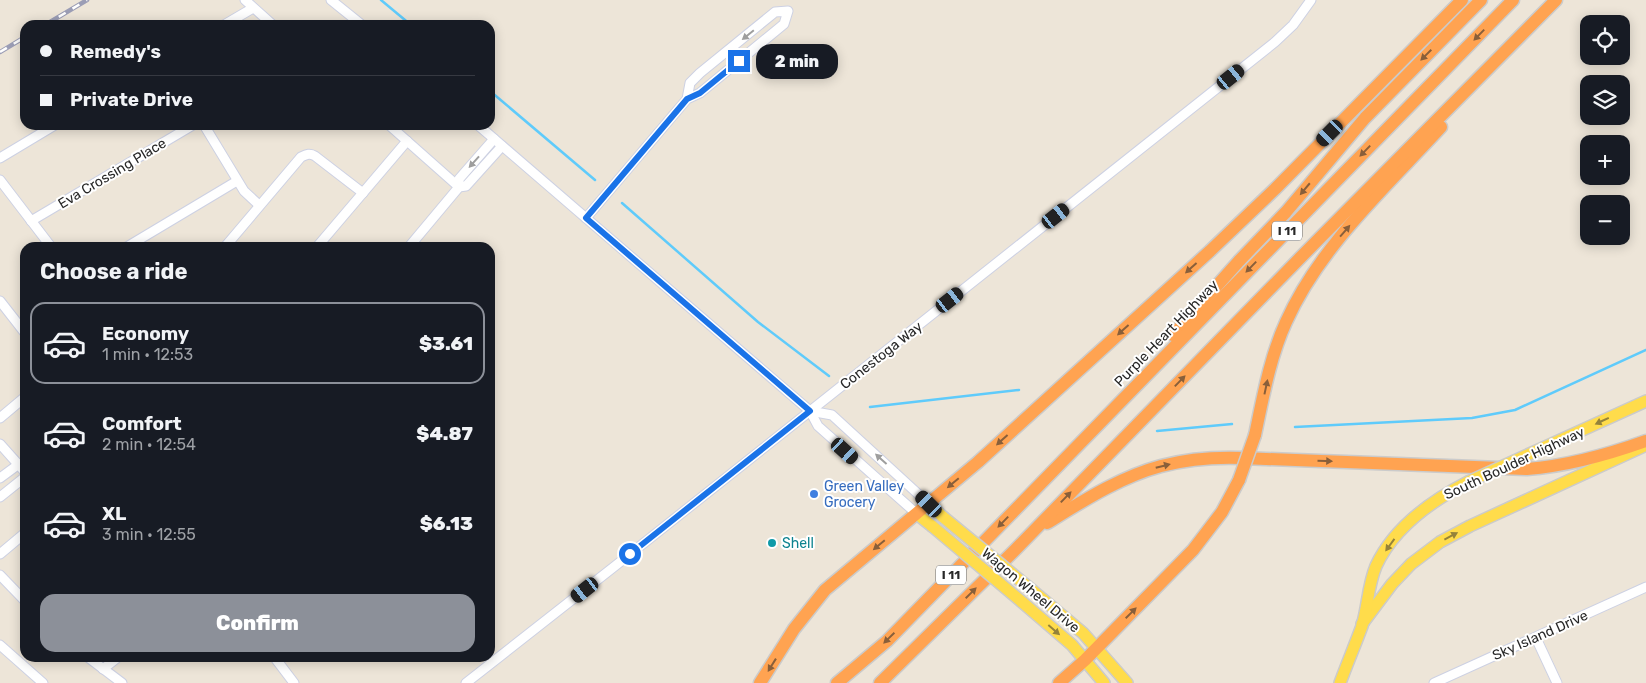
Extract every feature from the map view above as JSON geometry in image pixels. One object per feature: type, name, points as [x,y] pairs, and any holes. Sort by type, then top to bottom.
[{"type":"highway","name":"Purple Heart Highway","points":[[837,683],[886,641],[1513,0]]},
{"type":"highway","points":[[1059,683],[1085,660],[1193,550],[1222,512],[1239,480],[1255,435],[1269,370],[1277,345],[1286,322],[1315,270],[1346,231],[1557,0]]},
{"type":"highway","name":"I 11","points":[[880,683],[1032,532],[1300,258],[1557,0]]},
{"type":"highway","points":[[1061,462],[1239,261],[1286,212],[1365,118],[1472,3]]},
{"type":"highway","points":[[760,683],[794,629],[825,590],[978,462],[1216,245],[1472,3]]},
{"type":"highway","points":[[1032,532],[1118,482],[1162,466],[1198,459],[1242,458],[1454,467],[1553,467],[1613,453],[1646,441]]},
{"type":"main road","name":"South Boulder Highway","points":[[1340,683],[1362,624],[1376,567],[1387,548],[1413,518],[1428,505],[1468,482],[1646,401]]},
{"type":"main road","name":"South Boulder Highway","points":[[1362,624],[1392,584],[1412,564],[1440,542],[1470,526],[1646,446]]},
{"type":"main road","name":"Wagon Wheel Drive","points":[[929,504],[1083,633],[1127,683]]},
{"type":"main road","name":"Wagon Wheel Drive","points":[[917,514],[1072,645],[1104,683]]},
{"type":"street","points":[[245,0],[268,20]]},
{"type":"street","points":[[332,0],[356,20]]},
{"type":"street","name":"Conestoga Way","points":[[495,660],[1275,42],[1293,25],[1311,0]]},
{"type":"street","points":[[233,20],[253,8]]},
{"type":"street","points":[[586,218],[687,99],[700,93],[784,24],[788,11],[775,12],[700,73],[690,83],[687,99]]},
{"type":"street","points":[[0,158],[47,130]]},
{"type":"street","name":"Eva Crossing Place","points":[[31,221],[185,130]]},
{"type":"street","points":[[207,130],[237,181],[244,191],[259,205]]},
{"type":"street","points":[[395,130],[459,187],[466,186],[502,146]]},
{"type":"street","points":[[484,130],[810,411],[818,426],[917,514]]},
{"type":"street","points":[[413,242],[459,187],[459,179],[494,139]]},
{"type":"street","points":[[321,242],[407,141]]},
{"type":"street","points":[[229,242],[301,157],[306,154],[315,156],[363,193]]},
{"type":"street","points":[[0,180],[47,242]]},
{"type":"street","points":[[135,242],[237,181]]},
{"type":"street","points":[[0,301],[20,327]]},
{"type":"street","points":[[0,418],[20,401]]},
{"type":"street","points":[[810,411],[832,415],[929,504]]},
{"type":"street","points":[[0,444],[19,464],[0,478]]},
{"type":"street","points":[[0,497],[20,481]]},
{"type":"street","points":[[0,554],[20,537]]},
{"type":"street","points":[[0,575],[20,596]]},
{"type":"street","name":"Sky Island Drive","points":[[1434,683],[1646,587]]},
{"type":"street","points":[[1536,638],[1557,683]]},
{"type":"street","points":[[0,645],[39,682]]},
{"type":"street","points":[[94,662],[122,683]]},
{"type":"street","points":[[103,669],[112,662]]},
{"type":"street","points":[[278,662],[294,683]]},
{"type":"street","name":"Conestoga Way","points":[[466,683],[493,662]]},
{"type":"waterway","points":[[381,0],[405,20]]},
{"type":"waterway","points":[[495,95],[595,180]]},
{"type":"waterway","points":[[622,203],[758,322],[829,376]]},
{"type":"waterway","points":[[1295,427],[1472,418],[1515,410],[1646,350]]},
{"type":"waterway","points":[[870,407],[1019,390]]},
{"type":"waterway","points":[[1157,431],[1232,424]]},
{"type":"railway","points":[[53,20],[87,0]]},
{"type":"railway","points":[[0,52],[20,40]]},
{"type":"place","name":"Green Valley Grocery","points":[[814,494]]},
{"type":"place","name":"Shell","points":[[772,543]]},
{"type":"route","points":[[630,554],[810,411],[586,218],[687,99],[700,93],[739,61]]}]
